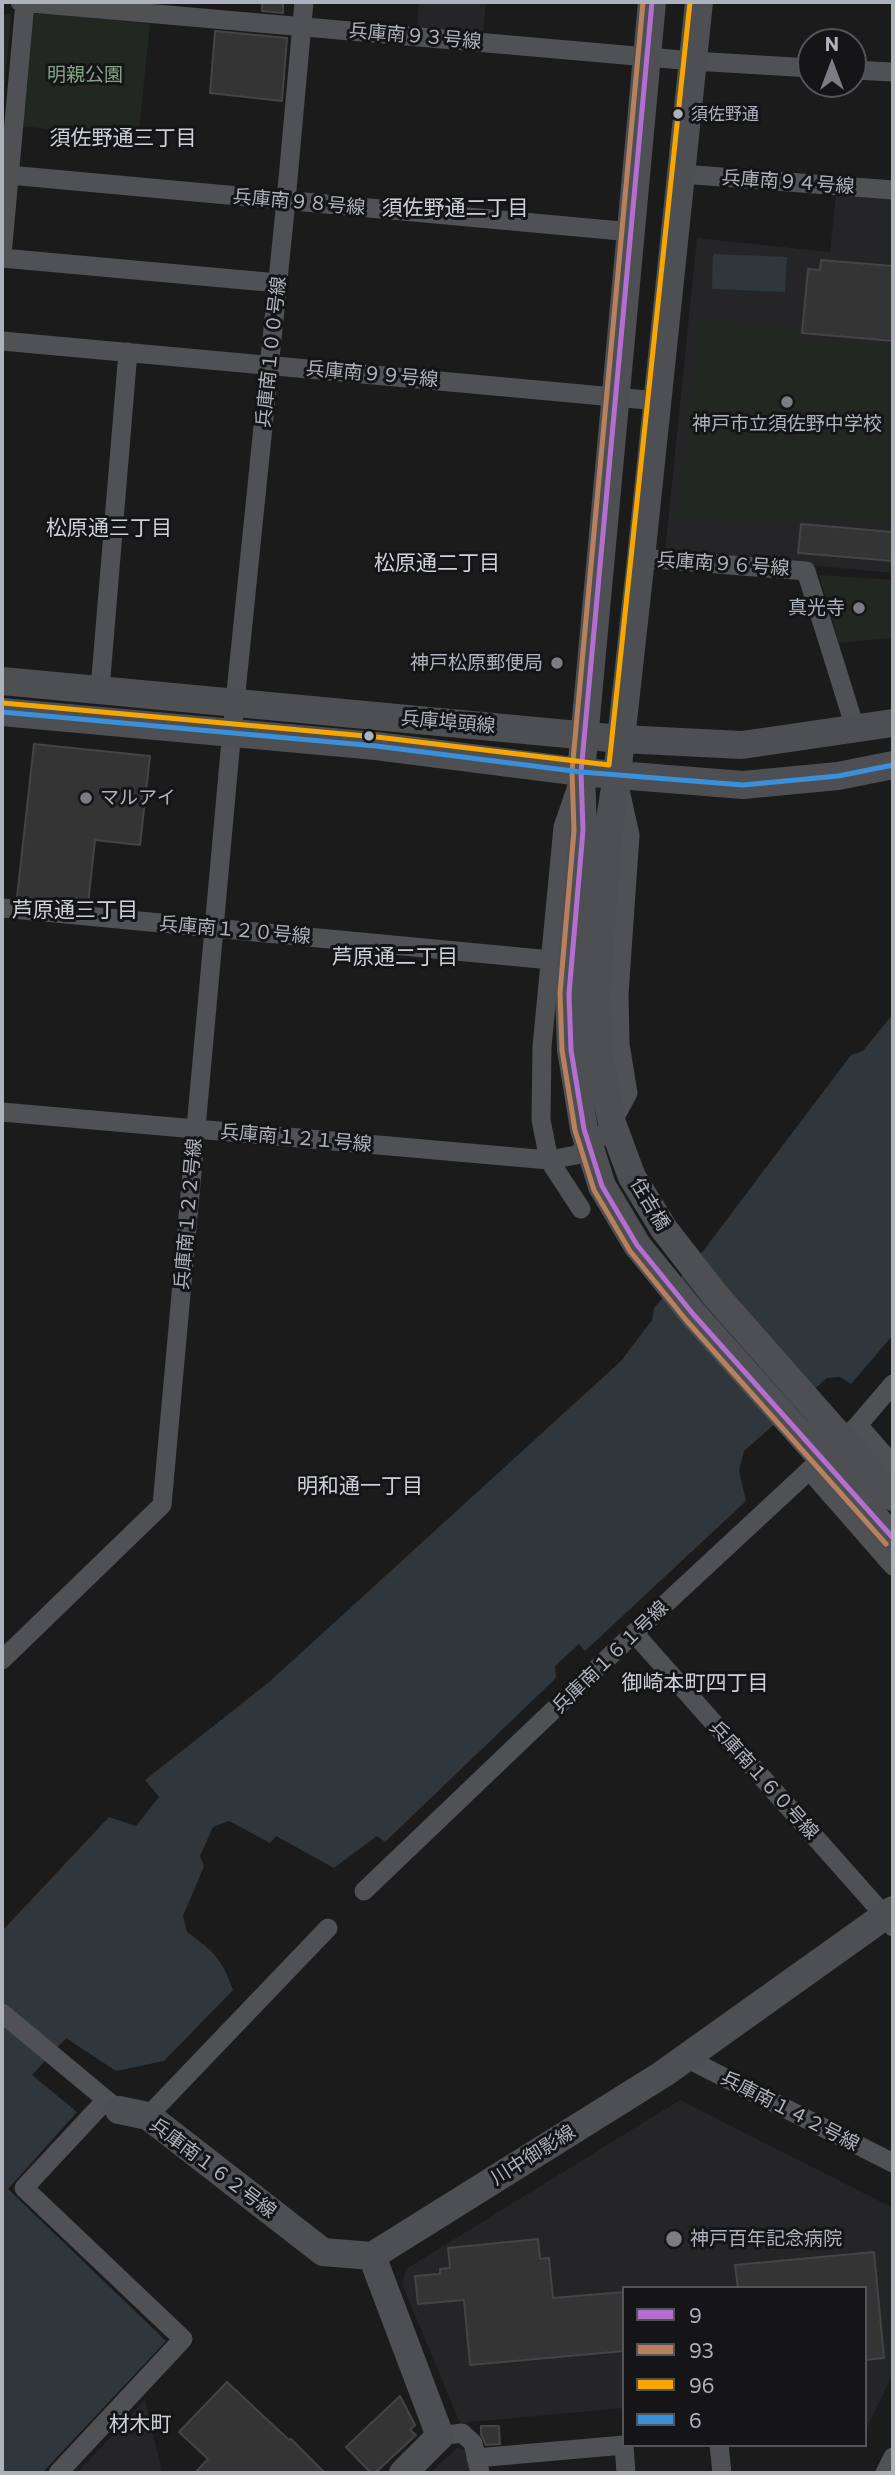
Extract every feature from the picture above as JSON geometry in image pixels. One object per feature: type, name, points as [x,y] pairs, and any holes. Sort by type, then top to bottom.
[{"type":"street","name":"兵庫南９３号線","points":[[23,2],[693,61],[797,67]]},
{"type":"street","points":[[23,2],[2,257],[278,283]]},
{"type":"street","name":"兵庫南１００号線","points":[[235,701],[304,2]]},
{"type":"street","points":[[581,1209],[549,1160],[541,1120],[542,1047],[563,827],[581,772],[652,2]]},
{"type":"street","points":[[596,832],[617,775],[659,401],[699,2]]},
{"type":"street","points":[[867,71],[893,72]]},
{"type":"street","name":"兵庫南９４号線","points":[[682,174],[893,190]]},
{"type":"street","name":"兵庫南９８号線","points":[[9,175],[632,232]]},
{"type":"street","name":"兵庫南９９号線","points":[[2,341],[659,401]]},
{"type":"street","points":[[100,690],[128,352]]},
{"type":"street","name":"兵庫南９６号線","points":[[642,558],[806,570],[856,730]]},
{"type":"street","name":"兵庫埠頭線","points":[[2,681],[621,739],[742,745],[893,723]]},
{"type":"street","name":"兵庫南１２２号線","points":[[2,1660],[162,1505],[235,701]]},
{"type":"street","name":"兵庫埠頭線","points":[[2,712],[376,746],[581,772],[743,785],[838,776],[893,765]]},
{"type":"street","points":[[581,772],[596,832]]},
{"type":"street","points":[[549,1160],[576,1155],[607,1132],[628,1093],[620,1044],[619,995],[630,835],[617,775]]},
{"type":"street","name":"住吉橋","points":[[596,832],[598,1050],[612,1123],[632,1177],[664,1229],[716,1296],[893,1497]]},
{"type":"street","name":"住吉橋","points":[[596,832],[569,995],[570,1050],[584,1129],[602,1186],[637,1245],[693,1314],[893,1538]]},
{"type":"street","name":"兵庫南１２０号線","points":[[2,908],[551,960]]},
{"type":"street","name":"兵庫南１２１号線","points":[[2,1112],[549,1160]]},
{"type":"street","name":"兵庫南１６１号線","points":[[365,1891],[634,1633],[858,1425],[893,1384]]},
{"type":"street","points":[[858,1425],[893,1465]]},
{"type":"street","points":[[809,1470],[893,1566]]},
{"type":"street","name":"兵庫南１６０号線","points":[[634,1633],[891,1918]]},
{"type":"street","name":"川中御影線","points":[[372,2256],[686,2058],[891,1918]]},
{"type":"street","points":[[148,2116],[328,1928]]},
{"type":"street","name":"兵庫南１６２号線","points":[[2,2013],[113,2105],[148,2116],[323,2252],[372,2256]]},
{"type":"street","name":"兵庫南１４２号線","points":[[686,2058],[893,2163]]},
{"type":"street","points":[[58,2473],[183,2339],[24,2189],[113,2105]]},
{"type":"street","points":[[372,2256],[440,2436]]},
{"type":"street","points":[[403,2473],[440,2436],[463,2433],[472,2443],[478,2466],[622,2445]]},
{"type":"street","points":[[624,2447],[626,2473]]},
{"type":"street","points":[[719,2447],[722,2473]]},
{"type":"street","points":[[885,2473],[893,2457]]},
{"type":"shaded area","points":[[419,2],[486,2],[483,34],[417,28]]},
{"type":"shaded area","name":"神戸市立須佐野中学校","points":[[836,195],[893,199],[893,573],[665,552],[697,238],[830,252]]},
{"type":"shaded area","points":[[713,254],[787,257],[785,292],[712,289]]},
{"type":"shaded area","points":[[893,1014],[893,1335],[851,1384],[840,1377],[827,1378],[744,1451],[739,1471],[746,1501],[585,1651],[579,1644],[555,1666],[556,1678],[385,1842],[377,1836],[334,1868],[276,1836],[270,1843],[229,1821],[213,1827],[200,1856],[204,1866],[183,1916],[187,1932],[216,1956],[233,1990],[164,2061],[116,2071],[66,2038],[32,2075],[77,2112],[8,2189],[166,2341],[42,2473],[2,2473],[2,1931],[109,1817],[136,1826],[159,1797],[145,1780],[268,1683],[621,1361],[652,1320],[654,1308],[703,1251],[851,1055],[863,1051]]},
{"type":"shaded area","name":"神戸百年記念病院","points":[[680,2100],[893,2208],[893,2374],[867,2427],[867,2286],[622,2286],[622,2408],[460,2423],[402,2284],[406,2269]]},
{"type":"shaded area","points":[[145,2400],[162,2473],[77,2473]]},
{"type":"shaded area","points":[[458,2447],[468,2451],[472,2473],[430,2473]]},
{"type":"green space","name":"明親公園","points":[[33,11],[150,24],[138,139],[20,126]]},
{"type":"green space","points":[[2,14],[11,14],[2,122]]},
{"type":"green space","points":[[700,320],[796,327],[796,338],[893,346],[893,525],[797,516],[796,525],[679,518]]},
{"type":"green space","name":"真光寺","points":[[819,575],[893,580],[893,638],[839,643]]},
{"type":"building","points":[[262,2],[283,2],[283,13],[262,11]]},
{"type":"building","points":[[215,31],[287,38],[282,101],[210,93]]},
{"type":"building","points":[[821,260],[893,266],[893,341],[802,333],[808,269],[820,270]]},
{"type":"building","points":[[801,524],[893,532],[893,561],[798,553]]},
{"type":"building","name":"マルアイ","points":[[34,744],[150,756],[140,845],[95,840],[88,904],[17,897]]},
{"type":"building","points":[[538,2239],[540,2259],[549,2258],[553,2298],[622,2292],[622,2351],[470,2365],[464,2300],[418,2304],[415,2276],[440,2274],[440,2269],[450,2268],[448,2248]]},
{"type":"building","name":"神戸百年記念病院","points":[[874,2252],[884,2358],[867,2360],[867,2286],[738,2286],[735,2265]]},
{"type":"building","points":[[227,2382],[325,2473],[195,2473],[208,2459],[179,2432]]},
{"type":"building","points":[[400,2396],[415,2425],[410,2430],[416,2435],[375,2473],[371,2473],[346,2447]]},
{"type":"building","points":[[481,2426],[499,2426],[500,2444],[486,2445]]},
{"type":"transit line","name":"93","points":[[643,2],[572,771],[574,830],[560,993],[562,1050],[575,1130],[594,1190],[630,1251],[686,1320],[886,1544]]},
{"type":"transit line","name":"9","points":[[652,2],[581,772],[583,830],[569,994],[571,1050],[584,1129],[602,1186],[637,1245],[693,1314],[893,1538]]},
{"type":"transit line","name":"96","points":[[3,703],[377,737],[609,765],[690,2]]},
{"type":"transit line","name":"6","points":[[2,712],[376,746],[581,772],[743,785],[838,776],[893,765]]},
{"type":"place","name":"須佐野通","points":[[678,114]]},
{"type":"place","name":"神戸市立須佐野中学校","points":[[787,402]]},
{"type":"place","name":"真光寺","points":[[859,608]]},
{"type":"place","name":"神戸松原郵便局","points":[[557,663]]},
{"type":"place","name":"マルアイ","points":[[86,798]]},
{"type":"place","name":"神戸百年記念病院","points":[[674,2239]]},
{"type":"district","name":"須佐野通三丁目","points":[[123,138]]},
{"type":"district","name":"須佐野通二丁目","points":[[455,208]]},
{"type":"district","name":"松原通三丁目","points":[[109,528]]},
{"type":"district","name":"松原通二丁目","points":[[437,563]]},
{"type":"district","name":"芦原通三丁目","points":[[75,910]]},
{"type":"district","name":"芦原通二丁目","points":[[395,957]]},
{"type":"district","name":"明和通一丁目","points":[[360,1486]]},
{"type":"district","name":"御崎本町四丁目","points":[[695,1683]]},
{"type":"district","name":"材木町","points":[[140,2424]]}]
